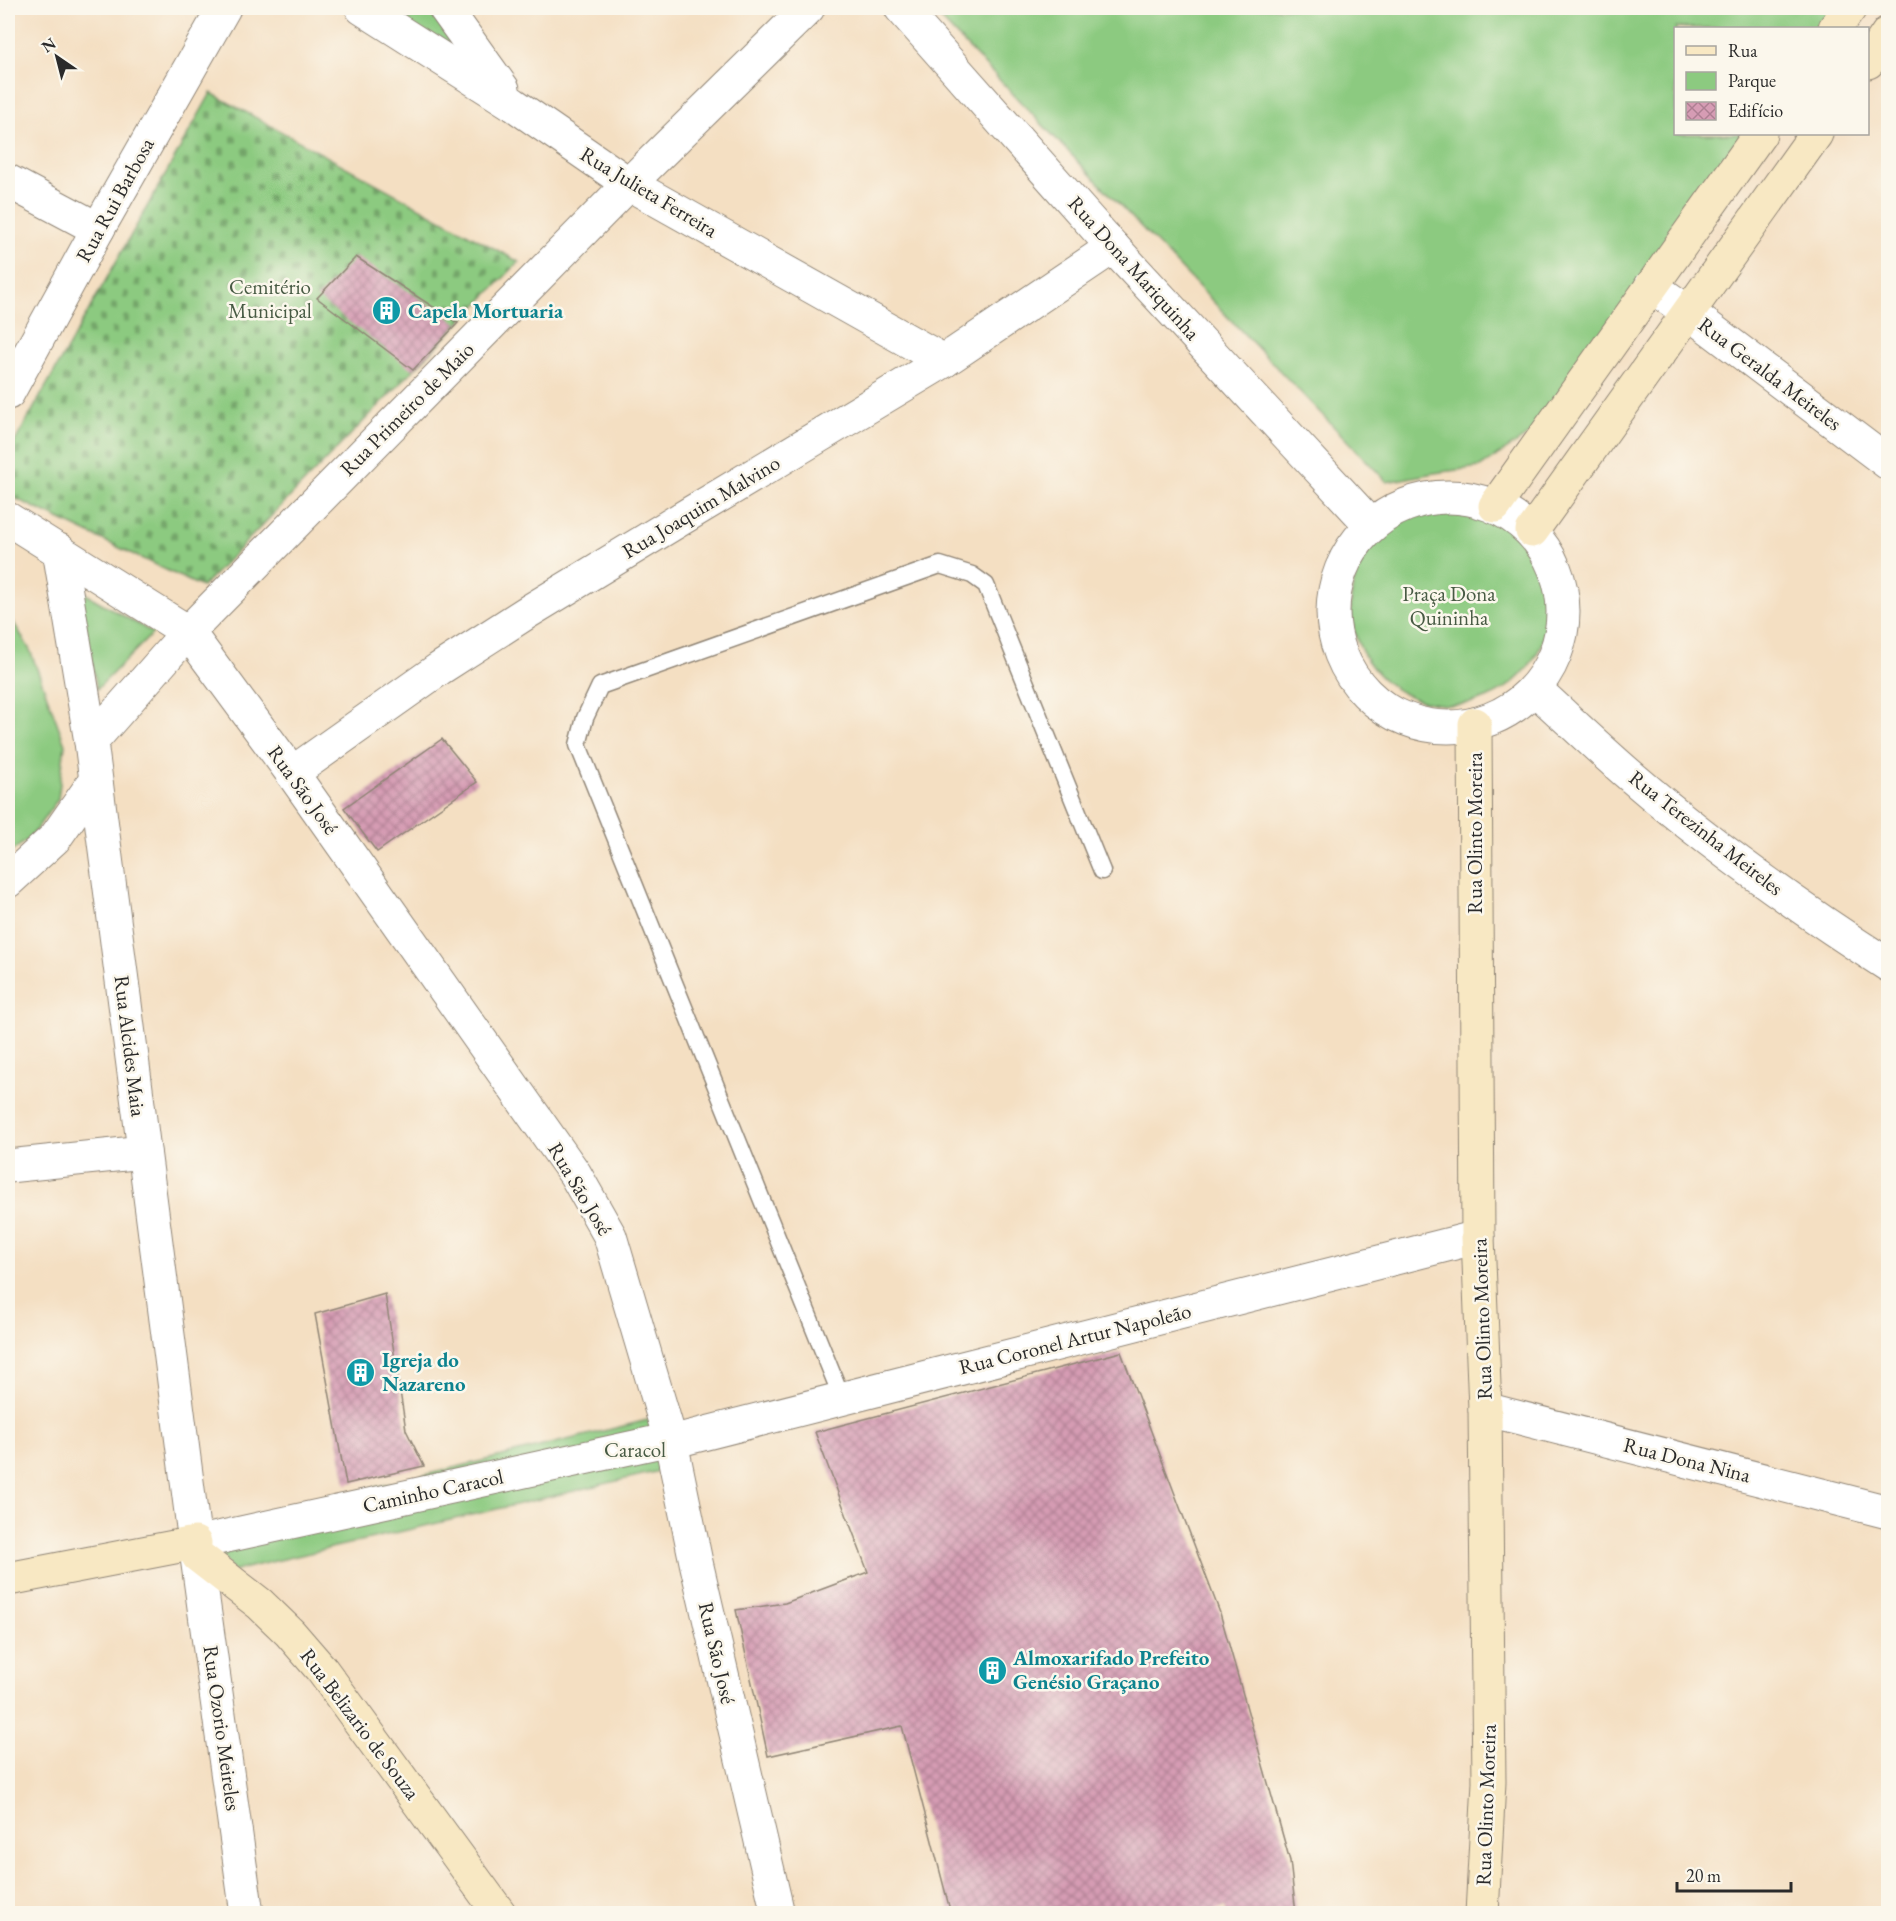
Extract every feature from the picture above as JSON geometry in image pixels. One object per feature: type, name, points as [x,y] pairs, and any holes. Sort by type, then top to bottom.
[{"type":"street","name":"Rua Rui Barbosa","points":[[8,393],[224,8]]},
{"type":"street","name":"Rua Julieta Ferreira","points":[[362,8],[513,104],[629,184],[944,361]]},
{"type":"street","points":[[445,8],[513,104]]},
{"type":"street","name":"Rua Primeiro de Maio","points":[[91,742],[188,632],[629,184],[808,8]]},
{"type":"street","name":"Rua Dona Mariquinha","points":[[901,8],[1113,247],[1371,525]]},
{"type":"street","points":[[1836,27],[1850,8]]},
{"type":"street","points":[[1869,61],[1888,33]]},
{"type":"street","points":[[1495,506],[1759,135]]},
{"type":"street","points":[[1532,531],[1815,135]]},
{"type":"street","points":[[8,181],[98,229]]},
{"type":"street","name":"Rua Joaquim Malvino","points":[[292,773],[439,669],[517,619],[944,361],[1113,247]]},
{"type":"street","name":"Rua Geralda Meireles","points":[[1651,286],[1888,464]]},
{"type":"street","points":[[1463,496],[1495,506],[1532,531],[1552,559],[1563,591],[1564,626],[1554,660],[1535,689],[1508,711],[1475,724],[1437,727],[1399,717],[1368,696],[1345,665],[1333,629],[1334,591],[1347,555],[1371,525],[1399,507],[1431,497],[1463,496]]},
{"type":"street","points":[[8,519],[188,632]]},
{"type":"street","name":"Rua Alcides Maia","points":[[58,550],[91,742],[196,1550]]},
{"type":"street","name":"Rua São José","points":[[188,632],[292,773],[575,1173],[610,1236],[671,1440],[696,1562],[778,1914]]},
{"type":"street","name":"Rua Terezinha Meireles","points":[[1535,689],[1633,778],[1702,833],[1826,924],[1888,964]]},
{"type":"street","name":"Rua Olinto Moreira","points":[[1475,724],[1478,1237],[1485,1409],[1489,1782],[1482,1914]]},
{"type":"street","points":[[8,881],[55,838],[95,781]]},
{"type":"street","points":[[8,1166],[144,1152]]},
{"type":"street","name":"Rua Coronel Artur Napoleão","points":[[671,1440],[1478,1237]]},
{"type":"street","name":"Rua Dona Nina","points":[[1485,1409],[1888,1512]]},
{"type":"street","name":"Caminho Caracol","points":[[196,1550],[671,1440]]},
{"type":"street","points":[[8,1579],[196,1550]]},
{"type":"street","name":"Rua Ozorio Meireles","points":[[196,1550],[247,1914]]},
{"type":"street","name":"Rua Belizario de Souza","points":[[196,1550],[260,1604],[316,1663],[500,1914]]},
{"type":"lane","points":[[842,1398],[578,745],[585,718],[600,686],[940,565],[972,575],[986,585],[1102,871]]},
{"type":"green space","points":[[377,8],[428,8],[459,47],[443,56]]},
{"type":"green space","points":[[930,8],[1835,8],[1822,27],[1674,27],[1674,135],[1746,135],[1534,431],[1480,467],[1387,482]]},
{"type":"green space","name":"Cemitério Municipal","points":[[211,93],[519,262],[202,587],[8,495],[8,454]]},
{"type":"green space","name":"Praça Dona Quininha","points":[[1450,507],[1469,509],[1488,515],[1505,524],[1520,536],[1532,551],[1541,568],[1547,587],[1549,606],[1547,625],[1541,644],[1532,661],[1520,676],[1505,688],[1488,697],[1469,703],[1450,705],[1431,703],[1412,697],[1395,688],[1380,676],[1368,661],[1359,644],[1353,625],[1351,606],[1353,587],[1359,568],[1368,551],[1380,536],[1395,524],[1412,515],[1431,509]]},
{"type":"green space","points":[[79,590],[153,633],[97,689]]},
{"type":"green space","points":[[8,613],[30,650],[65,744],[58,799],[30,838],[8,854]]},
{"type":"green space","name":"Caracol","points":[[656,1418],[668,1469],[233,1571],[203,1530]]},
{"type":"building","name":"Capela Mortuaria","points":[[356,257],[458,323],[413,370],[317,298]]},
{"type":"building","points":[[442,739],[477,782],[377,852],[344,808]]},
{"type":"building","name":"Igreja do Nazareno","points":[[385,1294],[406,1430],[424,1466],[346,1484],[315,1314]]},
{"type":"building","name":"Almoxarifado Prefeito Genésio Graçano","points":[[1121,1352],[1220,1613],[1290,1861],[1296,1914],[1227,1914],[1225,1907],[1203,1914],[951,1914],[902,1726],[768,1756],[736,1610],[785,1603],[868,1572],[815,1432]]},
{"type":"place","name":"Capela Mortuaria","points":[[387,311]]},
{"type":"place","name":"Igreja do Nazareno","points":[[361,1372]]},
{"type":"place","name":"Almoxarifado Prefeito Genésio Graçano","points":[[992,1670]]}]
